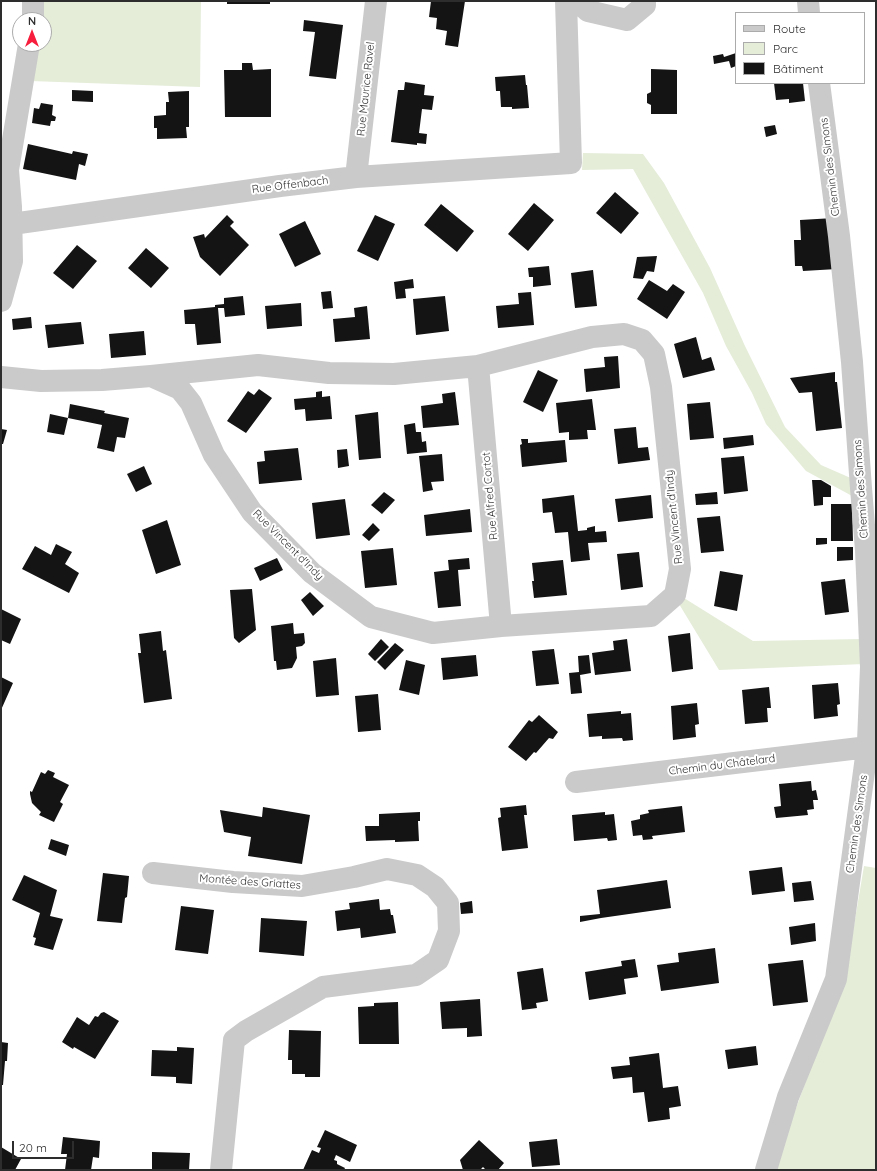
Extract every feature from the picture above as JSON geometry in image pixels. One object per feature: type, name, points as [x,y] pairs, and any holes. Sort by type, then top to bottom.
[{"type":"street","points":[[33,12],[34,1]]},
{"type":"street","name":"Rue Maurice Ravel","points":[[356,177],[376,1]]},
{"type":"street","name":"Rue Offenbach","points":[[12,224],[280,186],[356,177],[571,163],[566,1]]},
{"type":"street","points":[[577,1],[588,11],[627,20],[645,5],[645,1]]},
{"type":"street","points":[[808,1],[809,12]]},
{"type":"street","points":[[1,301],[12,260],[12,224],[8,170],[28,52]]},
{"type":"street","name":"Chemin des Simons","points":[[766,1170],[788,1097],[836,978],[872,748],[871,667],[866,550],[852,362],[838,228],[819,84]]},
{"type":"street","name":"Rue Vincent d'Indy","points":[[1,360],[4,363],[41,381],[102,380],[258,365],[329,373],[394,374],[478,366],[592,337],[624,334],[642,340],[654,354],[661,387],[680,569],[675,595],[651,616],[501,626],[433,633],[371,617],[312,573],[252,512],[214,455],[191,403],[180,389],[151,376]]},
{"type":"street","name":"Rue Alfred Cortot","points":[[478,366],[501,626]]},
{"type":"street","points":[[191,403],[198,385],[214,370]]},
{"type":"street","points":[[1,377],[41,381]]},
{"type":"street","name":"Chemin du Châtelard","points":[[576,782],[872,748]]},
{"type":"street","name":"Montée des Griattes","points":[[153,873],[233,882],[302,886],[354,877],[387,869],[417,875],[436,887],[448,903],[449,931],[438,960],[416,975],[323,988],[246,1031],[234,1040],[221,1170]]},
{"type":"green space","points":[[40,1],[201,1],[200,87],[30,81],[34,52],[52,52],[52,12],[42,12]]},
{"type":"green space","points":[[583,153],[643,154],[664,183],[710,268],[745,346],[785,427],[821,465],[853,479],[854,497],[806,471],[766,424],[752,393],[726,346],[703,293],[633,169],[582,170]]},
{"type":"green space","points":[[684,598],[753,641],[863,639],[864,664],[719,670],[679,604]]},
{"type":"green space","points":[[864,866],[876,868],[876,1170],[773,1170],[846,973]]},
{"type":"building","points":[[227,1],[270,1],[270,4],[227,4]]},
{"type":"building","points":[[431,1],[465,1],[458,47],[445,45],[447,31],[436,29],[437,18],[429,17]]},
{"type":"building","points":[[304,20],[343,25],[336,79],[309,76],[315,32],[303,31]]},
{"type":"building","points":[[735,53],[735,66],[731,68],[729,61],[714,64],[713,56],[723,54],[724,57]]},
{"type":"building","points":[[242,63],[252,63],[253,70],[271,69],[271,117],[225,117],[224,70],[242,70]]},
{"type":"building","points":[[651,69],[677,70],[677,114],[651,114],[651,105],[647,103],[647,94],[651,92]]},
{"type":"building","points":[[525,75],[529,108],[512,109],[512,107],[501,107],[500,91],[496,91],[495,77]]},
{"type":"building","points":[[405,82],[425,85],[424,95],[434,96],[432,110],[422,109],[419,133],[427,134],[426,144],[417,143],[417,145],[391,142],[398,90],[404,90]]},
{"type":"building","points":[[774,84],[803,84],[805,101],[789,103],[789,99],[776,100]]},
{"type":"building","points":[[72,90],[93,91],[93,102],[72,101]]},
{"type":"building","points":[[189,91],[189,127],[186,127],[187,138],[157,139],[157,128],[154,128],[154,116],[166,115],[166,102],[169,102],[168,92]]},
{"type":"building","points":[[41,103],[53,105],[52,115],[56,117],[55,121],[51,121],[50,126],[32,123],[34,108],[39,109]]},
{"type":"building","points":[[775,125],[777,134],[766,137],[764,127]]},
{"type":"building","points":[[28,144],[72,154],[73,151],[88,154],[85,166],[79,164],[76,180],[23,169]]},
{"type":"building","points":[[615,192],[639,213],[621,234],[596,213]]},
{"type":"building","points":[[534,203],[554,220],[528,251],[508,234]]},
{"type":"building","points":[[441,204],[474,231],[457,252],[424,225]]},
{"type":"building","points":[[227,215],[234,222],[230,226],[249,245],[220,276],[200,257],[193,237],[204,234],[205,238]]},
{"type":"building","points":[[375,215],[395,224],[378,261],[357,251]]},
{"type":"building","points":[[834,218],[837,269],[803,271],[802,266],[795,266],[794,240],[801,240],[800,220]]},
{"type":"building","points":[[305,221],[321,254],[295,267],[279,234]]},
{"type":"building","points":[[77,245],[97,261],[73,289],[53,273]]},
{"type":"building","points":[[146,248],[169,268],[151,288],[128,268]]},
{"type":"building","points":[[657,256],[654,272],[647,271],[643,279],[633,278],[637,257]]},
{"type":"building","points":[[549,266],[551,285],[533,287],[533,277],[529,277],[528,268]]},
{"type":"building","points":[[593,270],[597,306],[575,308],[571,273]]},
{"type":"building","points":[[413,279],[414,288],[405,289],[406,298],[396,299],[394,282]]},
{"type":"building","points":[[649,280],[667,291],[673,284],[685,292],[667,319],[637,299]]},
{"type":"building","points":[[331,291],[333,308],[323,309],[321,292]]},
{"type":"building","points":[[531,292],[534,325],[498,328],[496,306],[519,304],[518,293]]},
{"type":"building","points":[[243,296],[245,315],[225,317],[224,308],[218,308],[221,343],[197,345],[195,324],[185,324],[184,310],[215,307],[215,305],[224,304],[224,298]]},
{"type":"building","points":[[445,296],[449,331],[416,335],[413,299]]},
{"type":"building","points":[[301,303],[302,326],[267,329],[265,306]]},
{"type":"building","points":[[367,306],[370,339],[335,342],[333,319],[355,317],[354,308]]},
{"type":"building","points":[[31,317],[32,328],[13,330],[12,319]]},
{"type":"building","points":[[81,322],[84,344],[48,348],[45,325]]},
{"type":"building","points":[[144,331],[146,355],[111,358],[109,334]]},
{"type":"building","points":[[696,337],[702,360],[711,357],[715,370],[683,378],[674,344]]},
{"type":"building","points":[[618,356],[620,388],[586,392],[584,369],[605,367],[604,357]]},
{"type":"building","points":[[538,370],[558,380],[543,412],[523,402]]},
{"type":"building","points":[[835,372],[835,382],[837,382],[842,428],[816,431],[812,392],[799,393],[790,378]]},
{"type":"building","points":[[259,389],[272,398],[246,433],[227,421],[248,391],[254,395]]},
{"type":"building","points":[[322,391],[322,397],[330,396],[332,419],[306,421],[305,409],[295,410],[294,399],[316,397],[316,392]]},
{"type":"building","points":[[455,392],[459,425],[423,428],[421,406],[443,403],[442,394]]},
{"type":"building","points":[[592,399],[596,430],[587,430],[588,439],[569,440],[569,432],[559,433],[556,403]]},
{"type":"building","points":[[710,402],[714,438],[690,440],[687,404]]},
{"type":"building","points":[[70,404],[105,411],[104,413],[129,418],[125,438],[117,437],[114,452],[97,448],[102,425],[68,418]]},
{"type":"building","points":[[378,412],[381,458],[359,460],[355,415]]},
{"type":"building","points":[[50,414],[68,418],[64,435],[47,432]]},
{"type":"building","points":[[415,423],[416,432],[421,432],[422,442],[426,441],[427,452],[407,454],[404,425]]},
{"type":"building","points":[[636,427],[638,448],[648,447],[650,460],[618,464],[614,429]]},
{"type":"building","points":[[1,429],[7,430],[3,444],[1,444]]},
{"type":"building","points":[[753,435],[754,445],[724,449],[723,438]]},
{"type":"building","points":[[521,439],[528,439],[528,443],[565,440],[567,462],[522,467],[520,445],[522,444]]},
{"type":"building","points":[[298,448],[302,480],[259,484],[257,462],[265,461],[264,451]]},
{"type":"building","points":[[347,449],[349,466],[338,468],[337,450]]},
{"type":"building","points":[[442,454],[444,481],[431,482],[433,490],[423,492],[419,456]]},
{"type":"building","points":[[744,456],[748,491],[724,494],[721,458]]},
{"type":"building","points":[[144,466],[152,484],[136,492],[127,474]]},
{"type":"building","points":[[812,480],[821,480],[831,486],[831,497],[823,497],[823,505],[814,506]]},
{"type":"building","points":[[384,492],[395,500],[382,514],[371,505]]},
{"type":"building","points":[[717,492],[718,504],[696,505],[695,494]]},
{"type":"building","points":[[574,495],[578,531],[587,530],[587,528],[595,526],[595,532],[606,531],[607,542],[588,543],[590,560],[571,562],[568,532],[555,533],[552,512],[543,513],[542,499]]},
{"type":"building","points":[[651,495],[653,518],[618,522],[615,499]]},
{"type":"building","points":[[345,499],[350,535],[316,539],[312,503]]},
{"type":"building","points":[[831,504],[852,504],[853,541],[831,541]]},
{"type":"building","points":[[470,509],[472,532],[426,536],[424,515]]},
{"type":"building","points":[[720,516],[724,551],[701,553],[697,518]]},
{"type":"building","points":[[167,520],[181,565],[156,574],[142,530]]},
{"type":"building","points":[[373,523],[380,530],[369,541],[362,535]]},
{"type":"building","points":[[816,538],[827,538],[827,544],[816,545]]},
{"type":"building","points":[[56,544],[72,552],[65,564],[79,573],[69,593],[22,569],[35,546],[51,555]]},
{"type":"building","points":[[837,547],[853,547],[853,560],[837,561]]},
{"type":"building","points":[[393,548],[397,585],[365,588],[361,551]]},
{"type":"building","points":[[639,552],[643,587],[621,590],[617,554]]},
{"type":"building","points":[[277,558],[283,570],[260,581],[254,568]]},
{"type":"building","points":[[469,558],[470,569],[458,570],[461,606],[438,608],[434,572],[449,570],[448,560]]},
{"type":"building","points":[[563,560],[567,595],[534,598],[532,563]]},
{"type":"building","points":[[720,571],[743,575],[737,611],[714,606]]},
{"type":"building","points":[[845,579],[849,612],[825,615],[821,582]]},
{"type":"building","points":[[252,589],[256,630],[239,643],[234,638],[230,590]]},
{"type":"building","points":[[310,592],[324,606],[313,616],[301,600]]},
{"type":"building","points":[[1,609],[21,619],[10,644],[1,640]]},
{"type":"building","points":[[293,623],[294,634],[304,633],[305,643],[302,646],[296,647],[297,658],[292,668],[277,670],[276,661],[274,661],[271,626]]},
{"type":"building","points":[[161,631],[163,651],[166,650],[172,699],[144,703],[138,653],[141,653],[139,634]]},
{"type":"building","points":[[690,633],[693,669],[672,672],[668,636]]},
{"type":"building","points":[[381,639],[389,647],[375,661],[368,654]]},
{"type":"building","points":[[627,639],[631,671],[595,675],[592,653],[614,650],[613,641]]},
{"type":"building","points":[[395,643],[404,650],[385,670],[377,662]]},
{"type":"building","points":[[554,649],[559,684],[536,686],[532,651]]},
{"type":"building","points":[[476,655],[478,676],[443,680],[441,658]]},
{"type":"building","points":[[589,655],[591,673],[580,675],[582,693],[571,694],[569,673],[579,672],[578,656]]},
{"type":"building","points":[[336,658],[339,695],[316,697],[313,661]]},
{"type":"building","points":[[406,660],[425,665],[419,695],[399,690]]},
{"type":"building","points":[[1,677],[13,683],[1,710]]},
{"type":"building","points":[[838,683],[840,704],[837,705],[838,716],[814,719],[812,685]]},
{"type":"building","points":[[769,687],[771,708],[767,708],[768,722],[745,724],[742,690]]},
{"type":"building","points":[[378,694],[381,730],[358,732],[355,696]]},
{"type":"building","points":[[697,703],[699,724],[695,725],[696,737],[673,740],[671,706]]},
{"type":"building","points":[[621,711],[621,714],[631,713],[633,740],[623,741],[622,738],[602,739],[602,736],[589,737],[587,714]]},
{"type":"building","points":[[539,715],[558,732],[553,739],[549,738],[536,753],[534,752],[526,761],[508,747],[529,720],[532,722]]},
{"type":"building","points":[[48,770],[55,773],[53,777],[69,785],[60,802],[63,804],[54,822],[39,815],[41,812],[32,803],[30,794],[30,791],[32,792],[41,772],[45,774]]},
{"type":"building","points":[[811,781],[812,791],[816,790],[818,800],[813,800],[814,809],[807,810],[808,815],[776,818],[774,807],[781,806],[779,784]]},
{"type":"building","points":[[526,805],[527,815],[524,815],[528,848],[502,851],[498,818],[501,817],[500,808]]},
{"type":"building","points":[[682,806],[685,832],[652,836],[653,839],[643,840],[642,835],[633,836],[631,821],[640,819],[640,815],[649,813],[648,810]]},
{"type":"building","points":[[263,807],[310,815],[302,864],[248,856],[251,837],[224,832],[220,810],[262,817]]},
{"type":"building","points":[[420,812],[420,821],[418,821],[419,841],[366,841],[365,826],[379,826],[379,814]]},
{"type":"building","points":[[605,812],[605,815],[614,814],[617,840],[608,841],[607,838],[574,841],[572,815]]},
{"type":"building","points":[[51,839],[69,845],[66,856],[48,849]]},
{"type":"building","points":[[782,867],[785,891],[752,895],[749,871]]},
{"type":"building","points":[[103,873],[129,876],[122,923],[97,921]]},
{"type":"building","points":[[24,875],[57,890],[50,916],[63,919],[53,950],[34,945],[36,938],[33,937],[40,913],[12,900]]},
{"type":"building","points":[[667,880],[671,908],[580,922],[580,916],[600,914],[597,890]]},
{"type":"building","points":[[811,881],[814,900],[794,902],[792,883]]},
{"type":"building","points":[[379,899],[380,910],[390,909],[391,915],[393,915],[396,933],[361,938],[360,928],[337,931],[335,911],[350,909],[349,903]]},
{"type":"building","points":[[472,901],[473,913],[461,914],[460,903]]},
{"type":"building","points":[[181,906],[214,910],[208,954],[175,950]]},
{"type":"building","points":[[261,918],[307,921],[304,956],[259,952]]},
{"type":"building","points":[[815,923],[816,941],[791,945],[789,927]]},
{"type":"building","points":[[715,948],[719,983],[661,991],[657,965],[679,962],[678,953]]},
{"type":"building","points":[[635,959],[638,977],[624,979],[626,994],[589,1000],[585,972],[622,966],[621,961]]},
{"type":"building","points":[[803,960],[808,1002],[773,1006],[768,964]]},
{"type":"building","points":[[543,968],[548,1001],[536,1003],[537,1008],[522,1010],[517,972]]},
{"type":"building","points":[[480,999],[482,1036],[467,1037],[467,1028],[442,1029],[440,1002]]},
{"type":"building","points":[[398,1002],[399,1044],[359,1044],[358,1007],[374,1006],[374,1003]]},
{"type":"building","points":[[104,1012],[119,1021],[95,1059],[62,1042],[77,1017],[89,1025],[95,1016],[98,1017]]},
{"type":"building","points":[[289,1030],[321,1031],[320,1077],[305,1077],[305,1074],[292,1074],[292,1060],[288,1060]]},
{"type":"building","points":[[1,1042],[8,1043],[3,1085],[1,1085]]},
{"type":"building","points":[[756,1046],[758,1065],[728,1069],[725,1050]]},
{"type":"building","points":[[177,1047],[194,1048],[192,1084],[176,1083],[176,1077],[151,1076],[152,1050],[177,1051]]},
{"type":"building","points":[[659,1053],[663,1088],[678,1086],[681,1106],[669,1108],[670,1119],[648,1122],[644,1092],[633,1093],[632,1077],[613,1079],[611,1067],[630,1065],[629,1057]]},
{"type":"building","points":[[325,1130],[357,1145],[350,1162],[336,1155],[334,1160],[337,1161],[337,1164],[345,1168],[344,1170],[303,1170],[312,1150],[319,1153],[321,1148],[317,1147]]},
{"type":"building","points":[[63,1137],[100,1141],[99,1158],[93,1157],[91,1170],[65,1170],[67,1154],[61,1154]]},
{"type":"building","points":[[557,1139],[560,1165],[532,1167],[529,1142]]},
{"type":"building","points":[[479,1140],[504,1163],[498,1170],[486,1170],[483,1167],[480,1170],[463,1170],[460,1160]]},
{"type":"building","points":[[1,1147],[21,1159],[15,1170],[1,1170]]},
{"type":"building","points":[[152,1152],[190,1153],[189,1170],[152,1170]]}]
